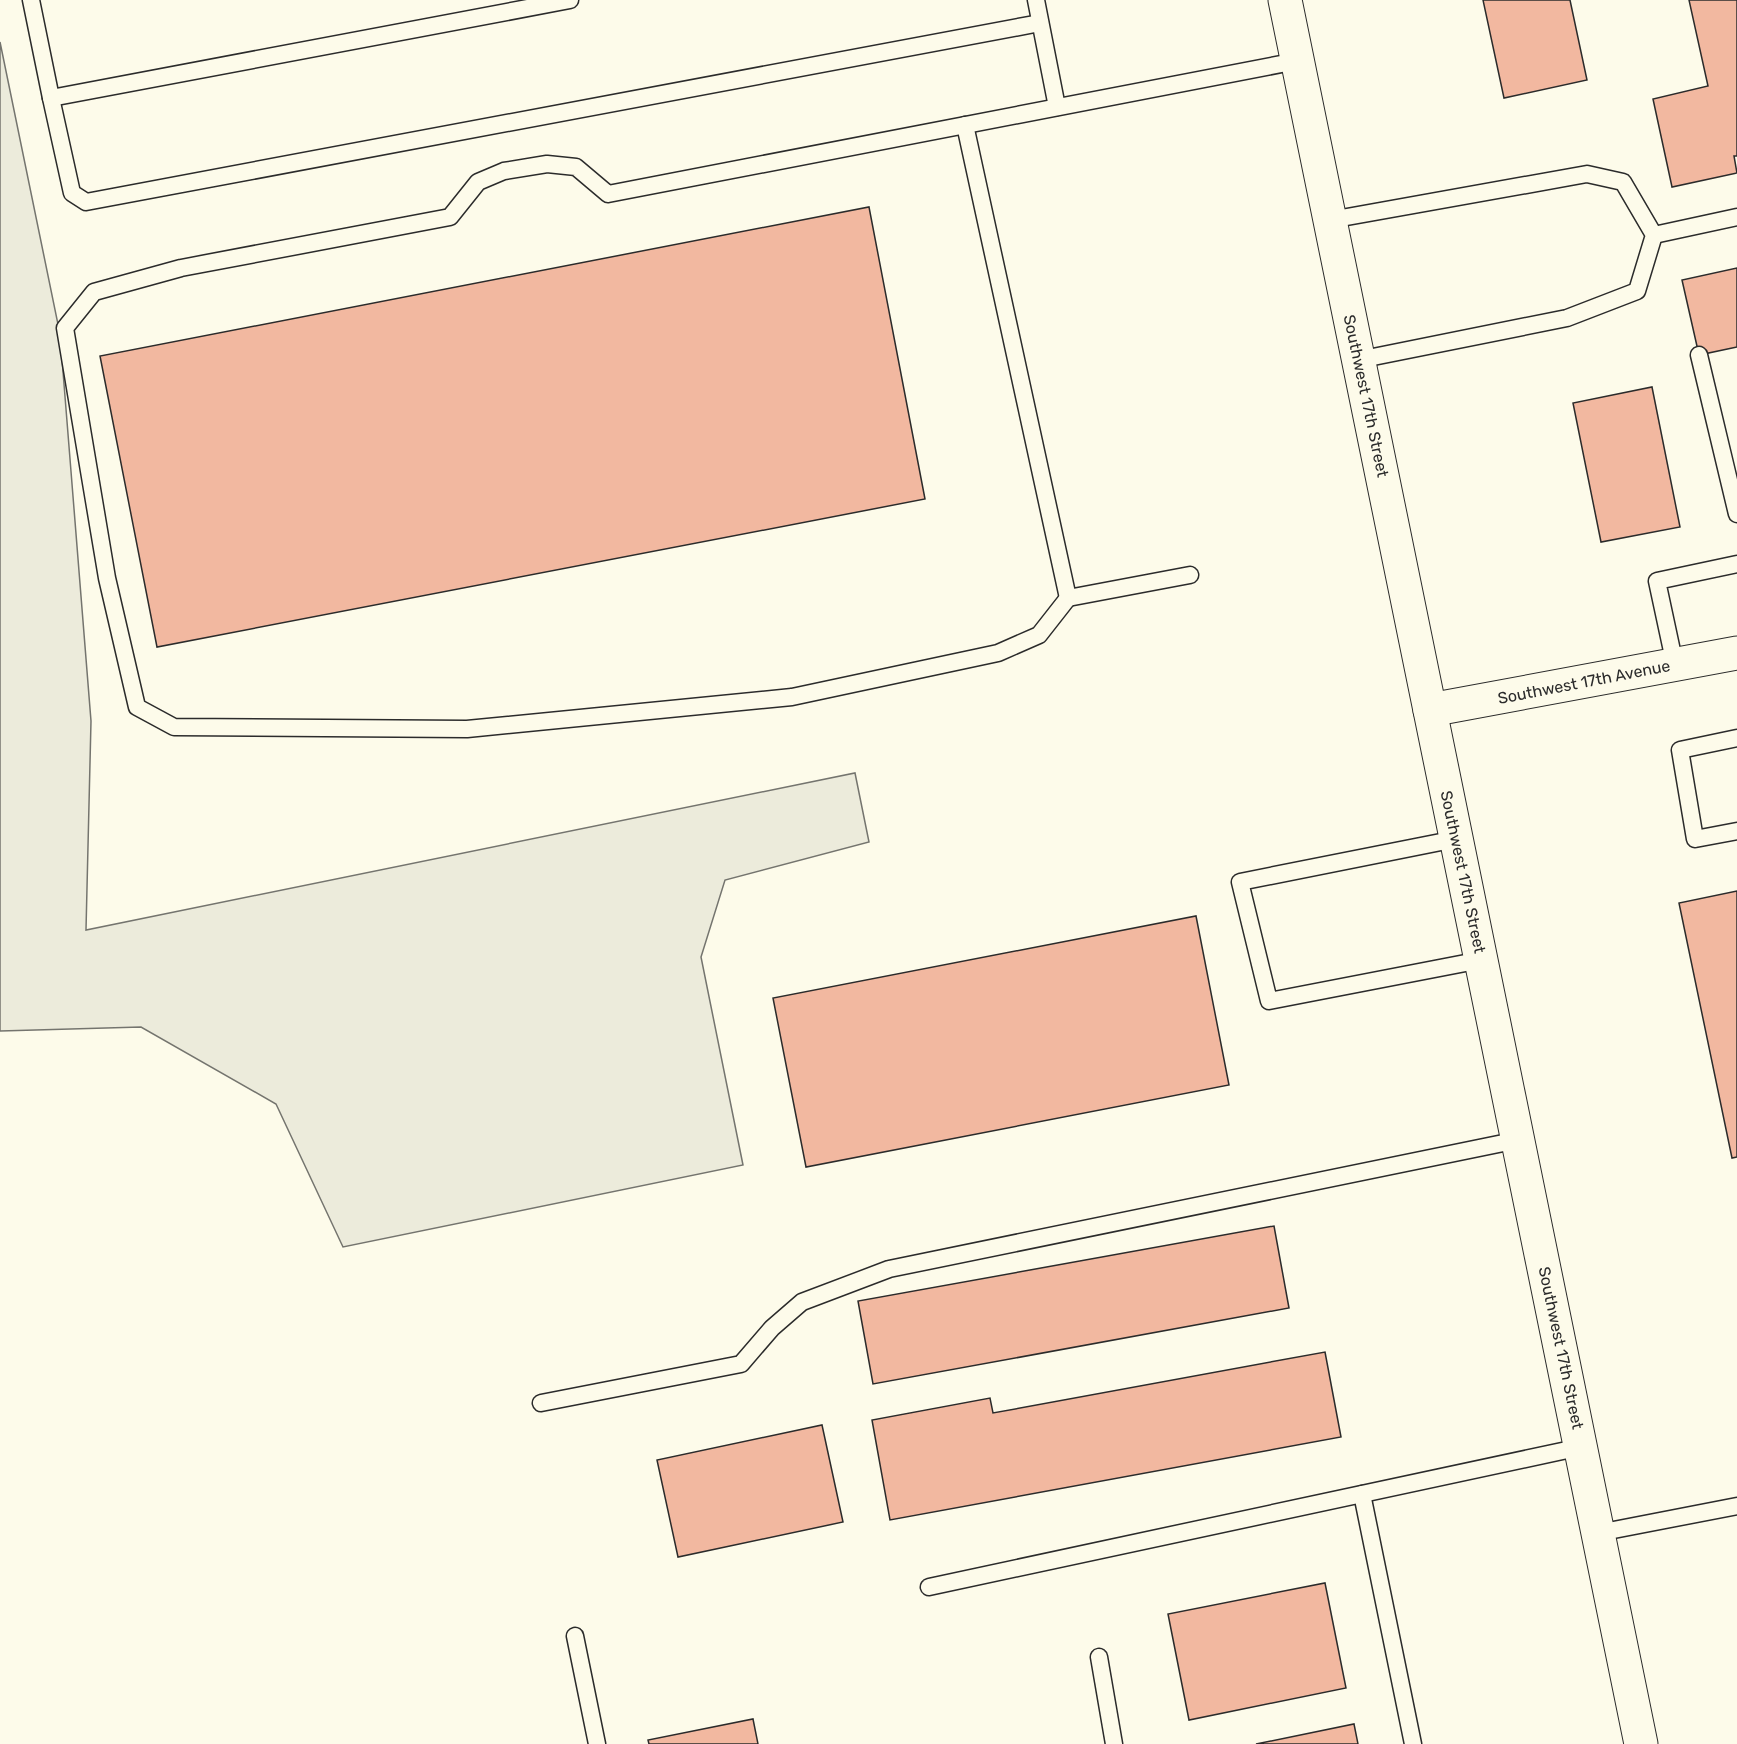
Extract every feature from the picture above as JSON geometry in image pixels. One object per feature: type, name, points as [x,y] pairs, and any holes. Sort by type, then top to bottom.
[{"type":"main road","name":"Southwest 17th Street","points":[[1285,0],[1641,1744]]},
{"type":"main road","name":"Southwest 17th Avenue","points":[[1430,710],[1737,653]]},
{"type":"lane","points":[[31,0],[72,193],[86,202],[1040,23]]},
{"type":"lane","points":[[51,98],[570,0]]},
{"type":"lane","points":[[1036,0],[1057,107]]},
{"type":"lane","points":[[1190,575],[1068,598],[1039,635],[998,653],[792,697],[467,729],[174,727],[137,707],[107,578],[64,328],[94,292],[181,268],[450,217],[478,182],[504,171],[547,164],[576,166],[608,194],[1297,61]]},
{"type":"lane","points":[[965,124],[1068,598]]},
{"type":"lane","points":[[1330,220],[1587,174],[1623,182],[1654,235],[1637,291],[1567,318],[1358,360]]},
{"type":"lane","points":[[1654,235],[1737,217]]},
{"type":"lane","points":[[1699,355],[1737,514]]},
{"type":"lane","points":[[1675,664],[1657,581],[1737,564]]},
{"type":"lane","points":[[1737,738],[1680,750],[1695,840],[1737,831]]},
{"type":"lane","points":[[1456,839],[1240,882],[1269,1001],[1481,960]]},
{"type":"lane","points":[[541,1403],[741,1364],[772,1328],[802,1302],[889,1269],[1518,1140]]},
{"type":"lane","points":[[929,1587],[1581,1447]]},
{"type":"lane","points":[[1362,1494],[1413,1744]]},
{"type":"lane","points":[[1598,1533],[1737,1506]]},
{"type":"lane","points":[[575,1636],[597,1744]]},
{"type":"lane","points":[[1099,1658],[1114,1744]]},
{"type":"shaded area","points":[[0,42],[60,334],[91,721],[86,930],[855,773],[869,842],[725,880],[701,957],[743,1165],[343,1247],[276,1104],[141,1027],[0,1031]]},
{"type":"building","points":[[1483,0],[1570,0],[1587,80],[1504,98]]},
{"type":"building","points":[[1689,0],[1737,0],[1737,156],[1734,156],[1737,173],[1672,187],[1653,99],[1708,86]]},
{"type":"building","points":[[869,207],[925,499],[157,647],[100,356]]},
{"type":"building","points":[[1737,268],[1737,347],[1699,355],[1682,280]]},
{"type":"building","points":[[1652,387],[1680,527],[1601,542],[1573,403]]},
{"type":"building","points":[[1737,891],[1737,1157],[1732,1158],[1679,903]]},
{"type":"building","points":[[1196,916],[1229,1085],[806,1167],[773,998]]},
{"type":"building","points":[[1274,1226],[1289,1308],[873,1384],[858,1301]]},
{"type":"building","points":[[1325,1352],[1341,1437],[890,1520],[872,1420],[990,1398],[993,1413]]},
{"type":"building","points":[[822,1425],[843,1522],[678,1557],[657,1460]]},
{"type":"building","points":[[1325,1583],[1346,1688],[1189,1720],[1168,1614]]},
{"type":"building","points":[[753,1719],[758,1744],[649,1744],[648,1740]]},
{"type":"building","points":[[1354,1724],[1358,1744],[1256,1744]]}]
